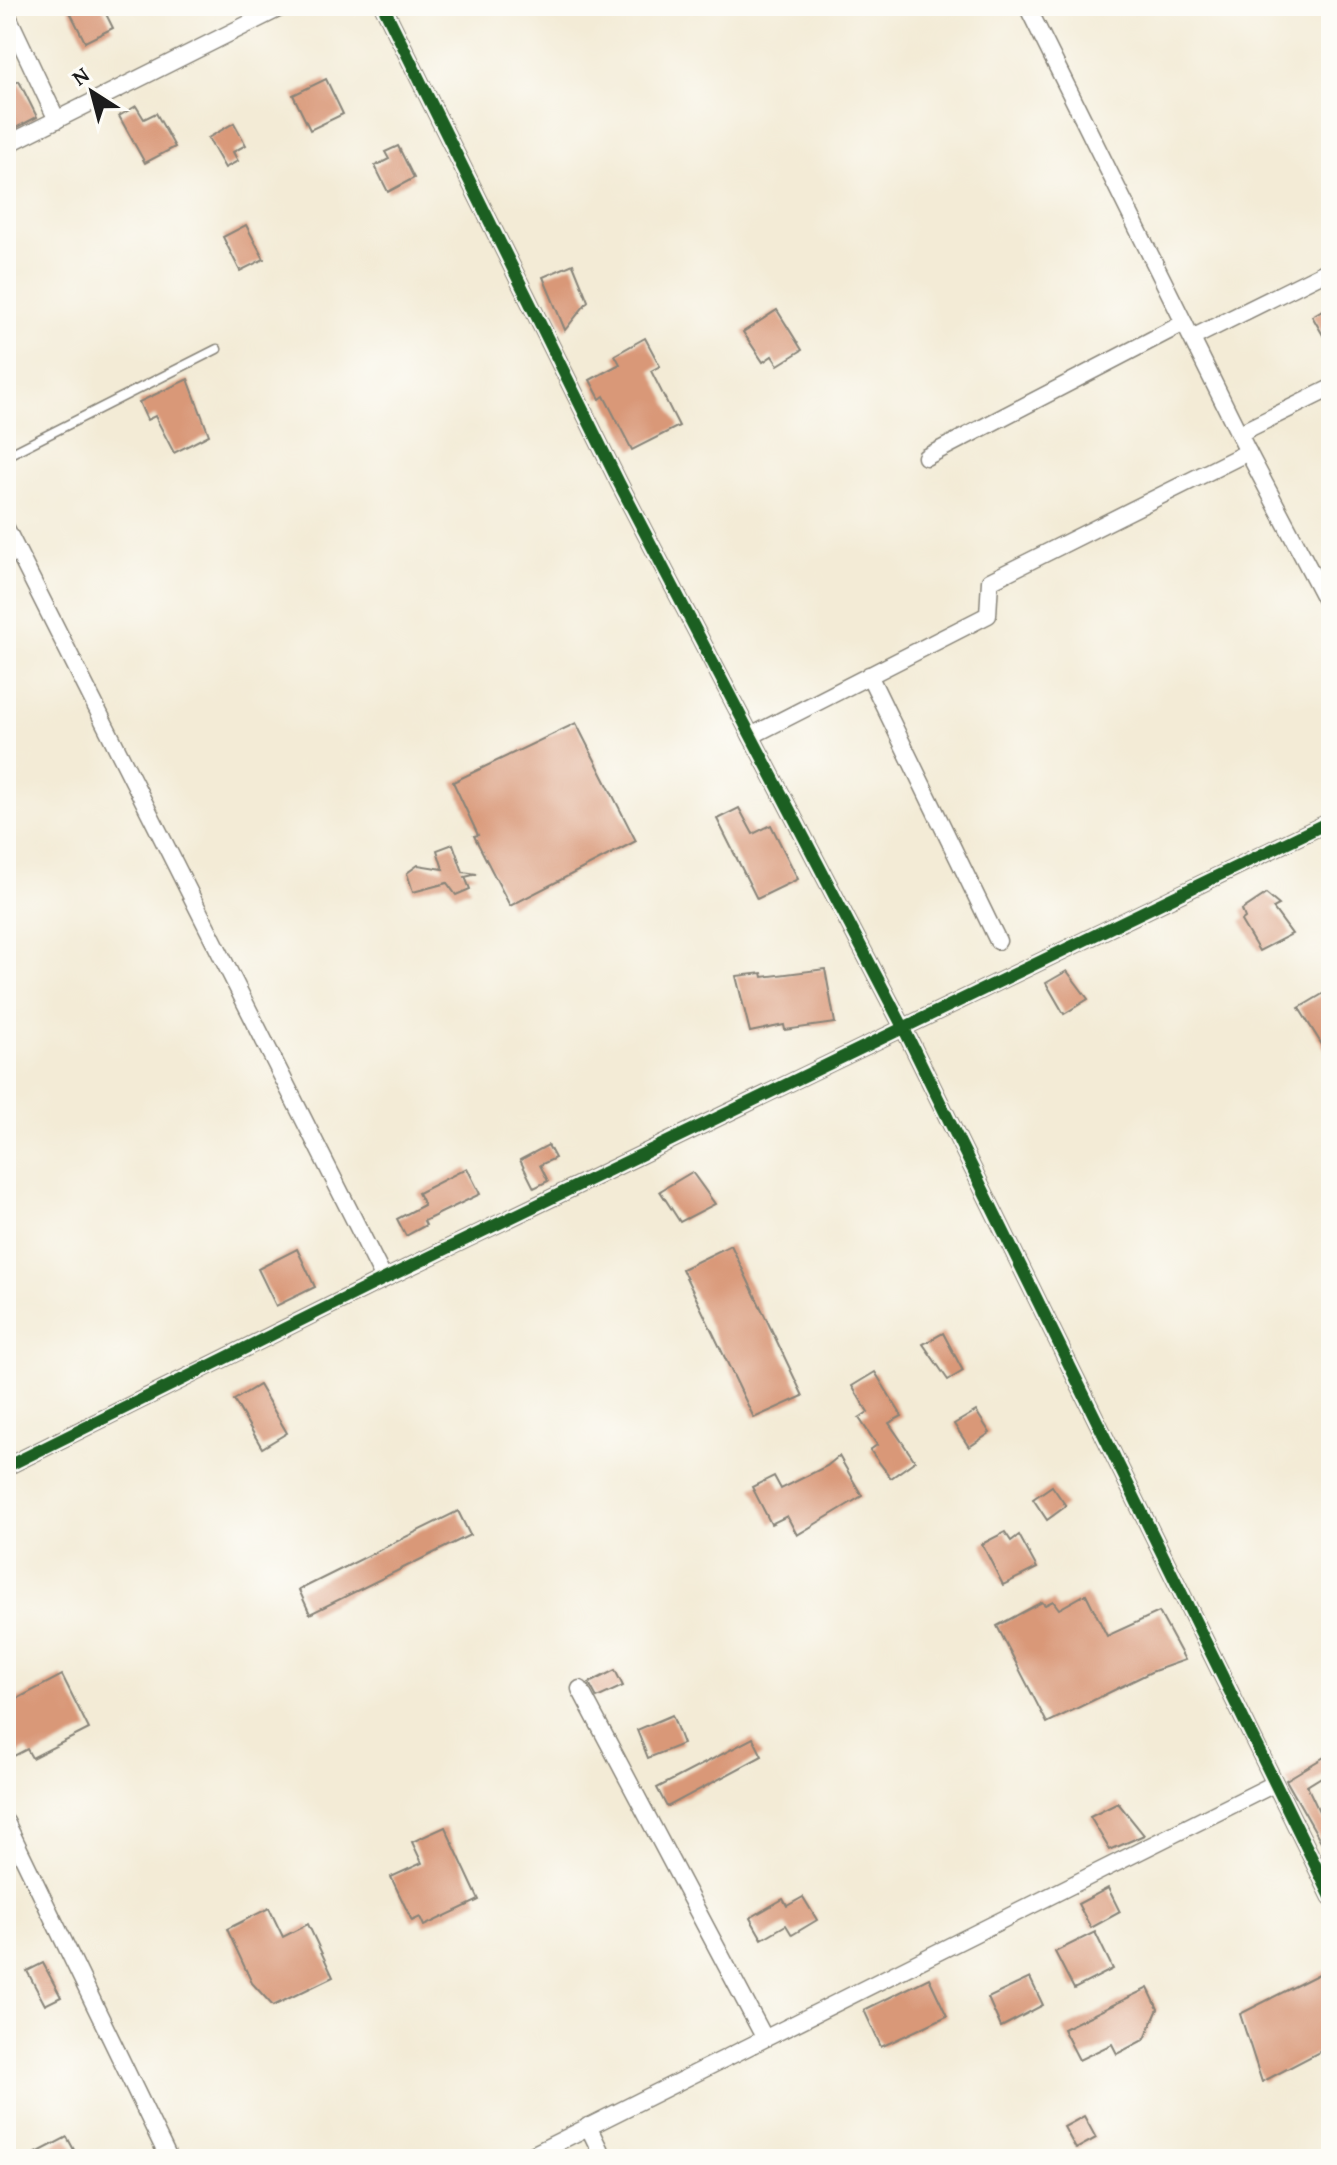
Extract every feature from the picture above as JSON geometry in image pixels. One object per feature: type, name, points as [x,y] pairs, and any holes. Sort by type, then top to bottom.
[{"type":"street","points":[[6,145],[284,6]]},
{"type":"street","points":[[383,6],[619,483],[904,1029],[1331,1897]]},
{"type":"street","points":[[1027,6],[1248,452],[1331,610]]},
{"type":"street","points":[[6,12],[57,120]]},
{"type":"street","points":[[926,457],[1188,331],[1331,269]]},
{"type":"street","points":[[1240,433],[1331,388]]},
{"type":"street","points":[[751,736],[988,615],[990,581],[1248,452]]},
{"type":"street","points":[[6,528],[384,1279]]},
{"type":"street","points":[[869,675],[998,941]]},
{"type":"street","points":[[6,1467],[384,1279],[1331,821]]},
{"type":"street","points":[[580,1689],[764,2037]]},
{"type":"street","points":[[524,2159],[1274,1784]]},
{"type":"street","points":[[6,1822],[169,2159]]},
{"type":"street","points":[[588,2126],[604,2159]]},
{"type":"lane","points":[[6,456],[217,349]]},
{"type":"building","points":[[67,6],[102,6],[113,28],[85,42]]},
{"type":"building","points":[[326,79],[343,114],[310,130],[293,95]]},
{"type":"building","points":[[19,81],[37,117],[6,133],[6,87]]},
{"type":"building","points":[[136,106],[144,119],[156,113],[175,147],[145,163],[119,116]]},
{"type":"building","points":[[234,123],[246,145],[233,152],[238,161],[225,168],[208,138]]},
{"type":"building","points":[[398,146],[414,178],[388,192],[375,166],[389,159],[385,152]]},
{"type":"building","points":[[246,225],[264,259],[240,271],[223,237]]},
{"type":"building","points":[[573,264],[588,301],[565,330],[543,277]]},
{"type":"building","points":[[1331,305],[1331,349],[1312,316]]},
{"type":"building","points":[[777,310],[802,350],[778,365],[772,356],[763,362],[743,332]]},
{"type":"building","points":[[645,338],[660,366],[651,371],[679,426],[632,450],[604,396],[600,399],[590,380],[620,364],[615,355]]},
{"type":"building","points":[[188,379],[209,435],[174,453],[155,416],[147,420],[139,402]]},
{"type":"building","points":[[576,723],[636,841],[510,906],[474,836],[478,835],[453,782]]},
{"type":"building","points":[[739,808],[753,834],[771,825],[798,879],[757,899],[717,819]]},
{"type":"building","points":[[453,844],[463,872],[477,874],[465,877],[470,889],[456,895],[447,883],[413,892],[407,873],[418,865],[443,869],[437,850]]},
{"type":"building","points":[[1266,894],[1279,905],[1273,908],[1292,934],[1259,951],[1241,921],[1245,918],[1242,910]]},
{"type":"building","points":[[825,969],[835,1023],[785,1030],[784,1025],[750,1032],[736,976],[762,973],[763,977]]},
{"type":"building","points":[[1067,971],[1088,999],[1064,1014],[1046,983]]},
{"type":"building","points":[[1331,989],[1331,1059],[1299,1008]]},
{"type":"building","points":[[548,1145],[555,1158],[540,1165],[548,1181],[534,1188],[520,1160]]},
{"type":"building","points":[[467,1168],[480,1194],[424,1221],[426,1225],[406,1236],[397,1219],[424,1205],[418,1193]]},
{"type":"building","points":[[692,1172],[715,1204],[680,1222],[660,1191]]},
{"type":"building","points":[[731,1245],[803,1396],[754,1418],[682,1269]]},
{"type":"building","points":[[297,1249],[315,1287],[276,1306],[258,1269]]},
{"type":"building","points":[[943,1333],[963,1371],[948,1380],[923,1344]]},
{"type":"building","points":[[875,1372],[902,1416],[889,1423],[915,1461],[891,1478],[870,1450],[877,1445],[859,1418],[868,1412],[852,1386]]},
{"type":"building","points":[[259,1385],[287,1433],[262,1448],[234,1400]]},
{"type":"building","points":[[976,1411],[990,1433],[969,1447],[954,1424]]},
{"type":"building","points":[[839,1456],[862,1496],[797,1535],[787,1516],[771,1524],[752,1487],[774,1476],[781,1489],[827,1466]]},
{"type":"building","points":[[1052,1486],[1066,1506],[1047,1520],[1033,1499]]},
{"type":"building","points":[[458,1511],[470,1535],[310,1614],[299,1590]]},
{"type":"building","points":[[1005,1532],[1011,1541],[1019,1535],[1037,1568],[1003,1585],[982,1544]]},
{"type":"building","points":[[1086,1594],[1107,1636],[1159,1612],[1185,1660],[1151,1672],[1047,1723],[997,1626],[1042,1602],[1045,1605],[1053,1601],[1059,1609]]},
{"type":"building","points":[[615,1670],[623,1686],[597,1698],[589,1683]]},
{"type":"building","points":[[62,1675],[89,1729],[32,1758],[27,1749],[14,1756],[6,1741],[6,1713],[12,1710],[9,1703]]},
{"type":"building","points":[[672,1715],[683,1744],[648,1758],[637,1730]]},
{"type":"building","points":[[753,1738],[762,1756],[667,1807],[657,1788]]},
{"type":"building","points":[[1331,1753],[1331,1771],[1307,1786],[1325,1824],[1331,1820],[1331,1859],[1286,1780]]},
{"type":"building","points":[[1118,1803],[1144,1835],[1110,1850],[1090,1817]]},
{"type":"building","points":[[445,1827],[479,1900],[424,1926],[420,1917],[412,1921],[391,1877],[422,1863],[412,1842]]},
{"type":"building","points":[[1108,1888],[1120,1912],[1091,1928],[1078,1904]]},
{"type":"building","points":[[803,1897],[817,1920],[792,1935],[786,1925],[762,1939],[750,1918],[783,1899],[787,1906]]},
{"type":"building","points":[[269,1908],[283,1937],[308,1924],[333,1977],[273,2006],[252,1983],[227,1929]]},
{"type":"building","points":[[1095,1932],[1113,1969],[1074,1989],[1055,1952]]},
{"type":"building","points":[[43,1963],[61,1997],[45,2005],[27,1971]]},
{"type":"building","points":[[1331,1968],[1331,2046],[1262,2082],[1240,2014]]},
{"type":"building","points":[[929,1978],[947,2016],[881,2047],[864,2010]]},
{"type":"building","points":[[1030,1978],[1043,2005],[1001,2027],[988,1998]]},
{"type":"building","points":[[1148,1988],[1158,2009],[1145,2039],[1117,2054],[1112,2044],[1079,2060],[1063,2029]]},
{"type":"building","points":[[1084,2116],[1096,2138],[1076,2149],[1064,2127]]},
{"type":"building","points":[[67,2137],[79,2159],[25,2159]]},
{"type":"cycle path","points":[[383,6],[619,483],[904,1029],[1331,1897]]},
{"type":"cycle path","points":[[6,1467],[384,1279],[1331,821]]}]
